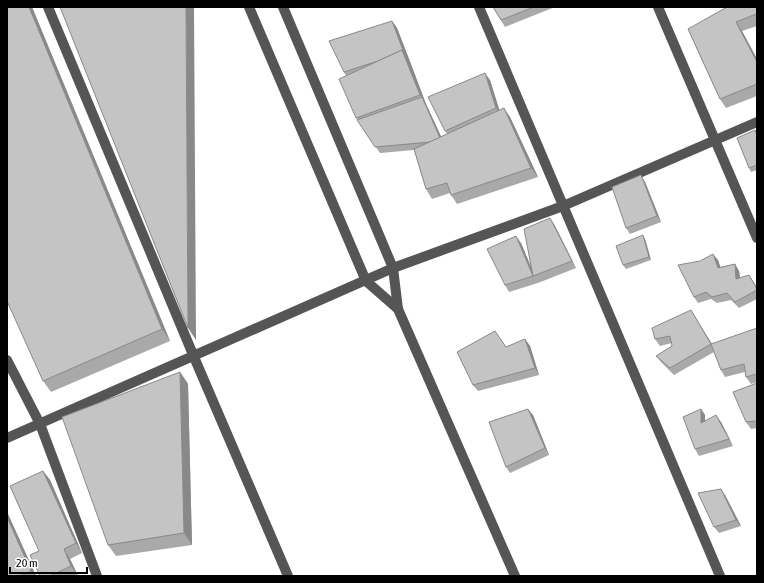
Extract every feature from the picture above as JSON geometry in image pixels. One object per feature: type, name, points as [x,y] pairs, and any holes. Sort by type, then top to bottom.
[{"type":"street","points":[[48,7],[194,357],[288,576]]},
{"type":"street","points":[[249,7],[366,281],[398,309]]},
{"type":"street","points":[[283,7],[393,268],[398,309],[515,576]]},
{"type":"street","points":[[479,7],[720,576]]},
{"type":"street","points":[[658,7],[757,238]]},
{"type":"street","points":[[7,438],[194,357],[393,268],[563,206],[757,122]]},
{"type":"street","points":[[7,360],[40,424],[97,576]]},
{"type":"building","points":[[7,7],[29,7],[162,329],[43,381],[7,301]]},
{"type":"building","points":[[60,7],[186,7],[188,328]]},
{"type":"building","points":[[493,7],[534,7],[501,20]]},
{"type":"building","points":[[727,7],[757,7],[757,24],[756,14],[736,22],[757,62],[757,84],[720,99],[688,29]]},
{"type":"building","points":[[392,21],[404,53],[402,50],[378,61],[344,72],[329,41]]},
{"type":"building","points":[[402,50],[420,95],[356,118],[339,79]]},
{"type":"building","points":[[485,73],[496,108],[445,131],[428,97]]},
{"type":"building","points":[[422,97],[440,138],[431,142],[375,147],[357,120]]},
{"type":"building","points":[[504,108],[531,168],[451,195],[447,183],[426,189],[414,149]]},
{"type":"building","points":[[755,130],[757,135],[757,165],[749,168],[737,138]]},
{"type":"building","points":[[641,175],[657,216],[626,228],[612,187]]},
{"type":"building","points":[[550,218],[572,261],[533,276],[524,229]]},
{"type":"building","points":[[643,235],[649,257],[623,265],[616,246]]},
{"type":"building","points":[[516,236],[533,276],[505,285],[487,249]]},
{"type":"building","points":[[713,254],[718,268],[735,264],[736,279],[749,275],[757,290],[735,302],[727,293],[712,297],[706,292],[694,297],[678,265],[700,261]]},
{"type":"building","points":[[691,310],[711,344],[670,368],[656,356],[672,346],[670,336],[655,339],[652,328]]},
{"type":"building","points":[[757,328],[757,374],[746,377],[744,364],[721,370],[711,344]]},
{"type":"building","points":[[495,331],[506,347],[525,339],[535,368],[473,385],[457,352]]},
{"type":"building","points":[[180,372],[184,533],[108,545],[62,417]]},
{"type":"building","points":[[757,383],[757,423],[756,421],[746,422],[733,392]]},
{"type":"building","points":[[528,409],[545,448],[506,467],[489,422]]},
{"type":"building","points":[[701,409],[701,423],[716,415],[729,439],[695,449],[683,417]]},
{"type":"building","points":[[43,471],[76,543],[64,549],[71,566],[50,576],[40,576],[30,555],[39,551],[10,486]]},
{"type":"building","points":[[721,489],[736,520],[714,527],[698,493]]},
{"type":"building","points":[[7,517],[31,571],[19,576],[7,576]]}]
